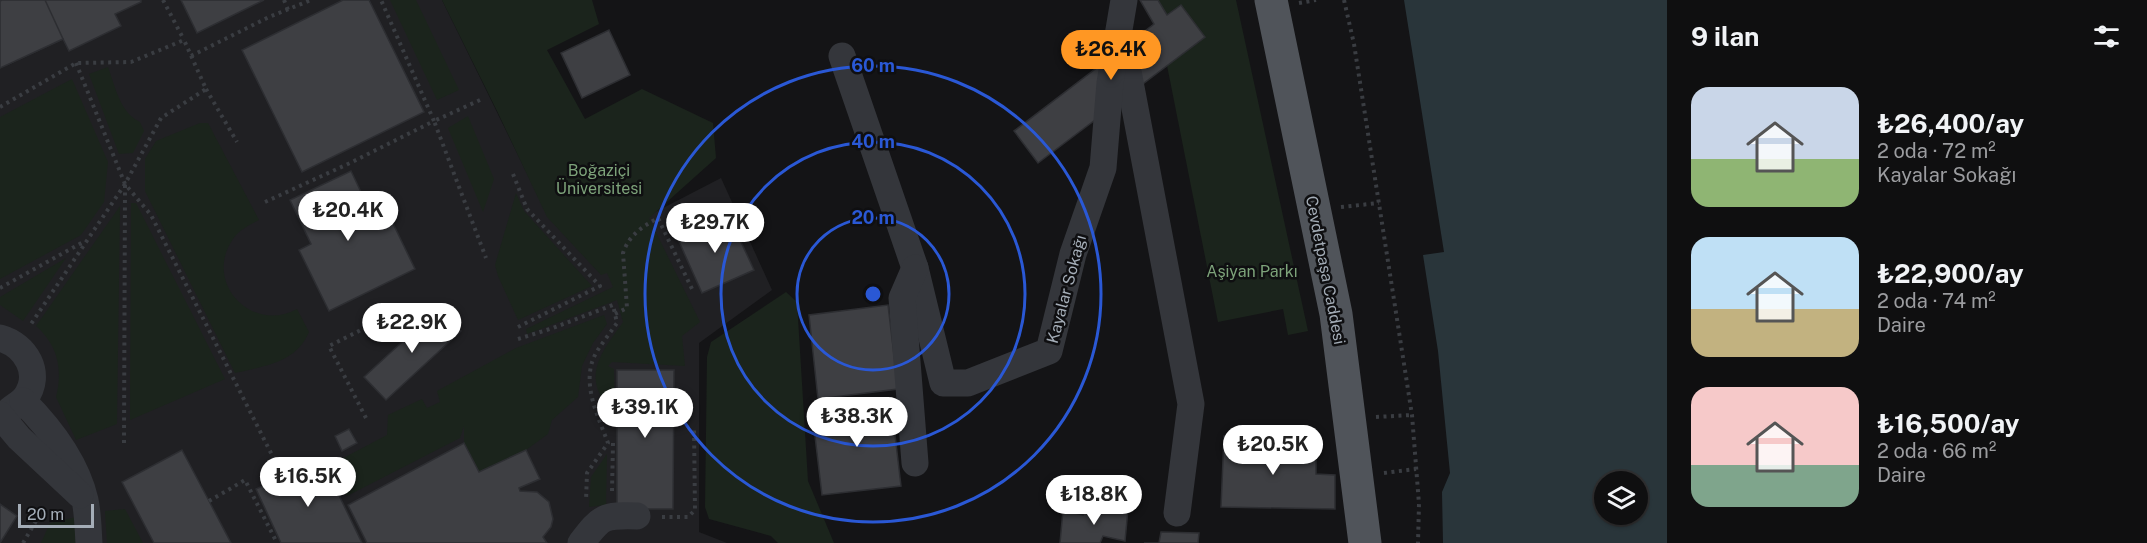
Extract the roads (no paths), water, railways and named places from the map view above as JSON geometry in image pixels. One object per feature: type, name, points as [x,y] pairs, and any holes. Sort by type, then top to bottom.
[{"type":"main road","name":"Cevdetpaşa Caddesi","points":[[1271,0],[1336,314],[1365,543]]},
{"type":"street","name":"Kayalar Sokağı","points":[[842,56],[915,268],[943,383],[968,383],[1049,351],[1073,254],[1103,168],[1110,83],[1124,0]]},
{"type":"street","points":[[1119,26],[1191,404],[1177,513]]},
{"type":"street","points":[[915,268],[902,298],[915,463]]},
{"type":"street","points":[[0,338],[20,347],[29,359],[32,369],[32,382],[8,410],[19,438],[85,500],[89,543]]},
{"type":"street","points":[[582,541],[604,518],[624,516]]},
{"type":"park label","name":"Boğaziçi Üniversitesi","points":[[599,179]]},
{"type":"park label","name":"Aşiyan Parkı","points":[[1252,271]]}]
